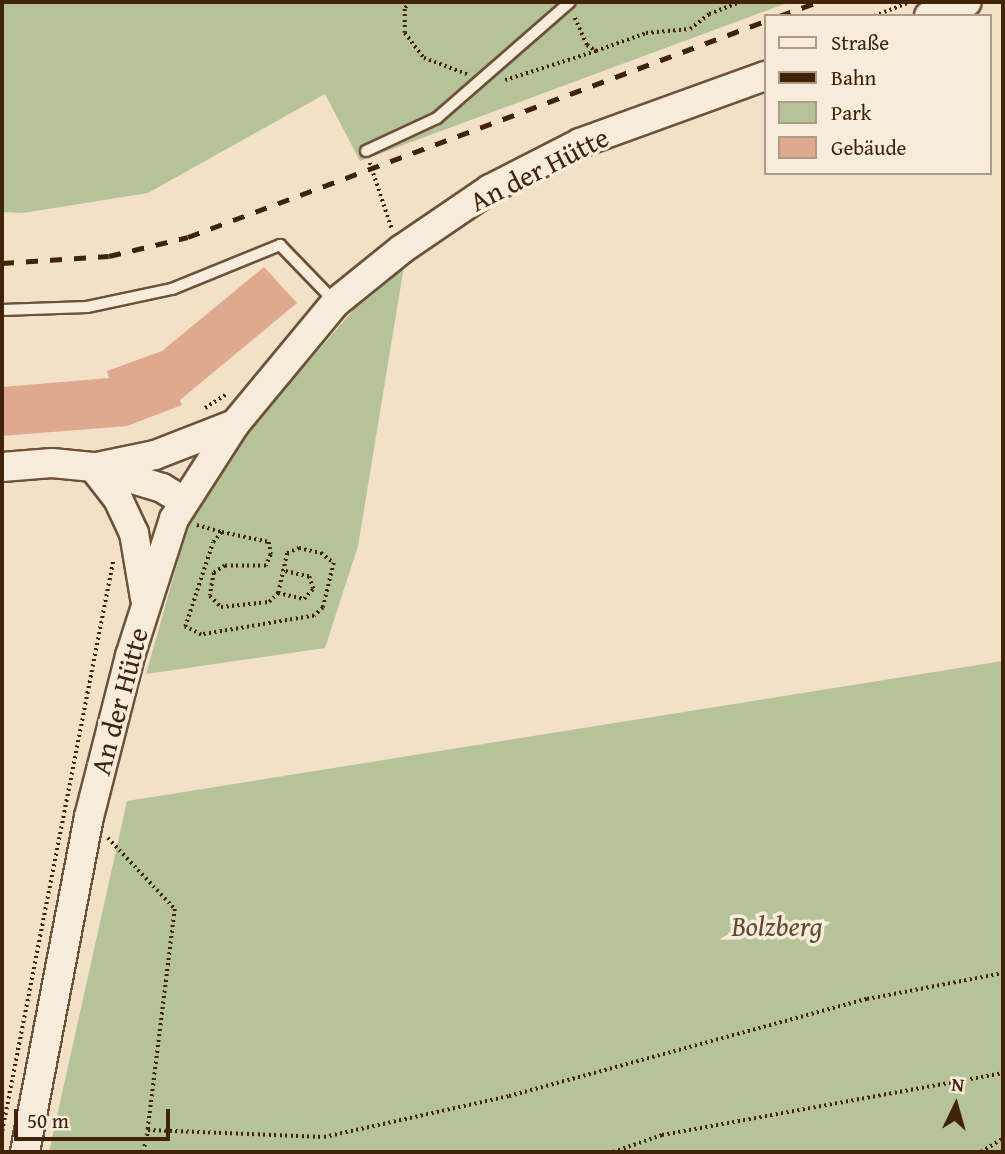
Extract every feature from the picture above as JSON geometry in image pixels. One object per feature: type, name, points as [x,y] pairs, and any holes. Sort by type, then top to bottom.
[{"type":"street","points":[[934,14],[967,2]]},
{"type":"street","name":"An der Hütte","points":[[26,1152],[89,817],[146,601],[174,519],[235,424],[335,303],[402,249],[490,189],[580,144],[764,76]]},
{"type":"street","points":[[93,467],[156,455],[235,424]]},
{"type":"street","points":[[2,467],[52,463],[93,467],[162,488],[184,501]]},
{"type":"street","points":[[93,467],[118,499],[134,533],[146,601]]},
{"type":"lane","points":[[366,151],[437,118],[570,2]]},
{"type":"lane","points":[[2,310],[87,307],[172,289],[281,245],[335,303]]},
{"type":"path","points":[[405,9],[410,2]]},
{"type":"path","points":[[570,2],[587,45],[596,51],[646,33],[690,29],[709,14],[741,2]]},
{"type":"path","points":[[879,14],[912,2]]},
{"type":"path","points":[[366,151],[393,231]]},
{"type":"path","points":[[222,533],[269,542],[271,555],[266,566],[225,566],[214,573],[210,596],[221,607],[269,602],[278,593],[282,570],[287,553],[299,548],[321,553],[334,563],[323,608],[314,616],[201,635],[185,627],[213,542],[222,533]]},
{"type":"path","points":[[278,593],[304,599],[313,589],[309,577],[282,570]]},
{"type":"path","points":[[89,817],[175,909],[143,1152]]},
{"type":"path","points":[[148,1130],[324,1137],[509,1096],[867,999],[1003,973]]},
{"type":"path","points":[[613,1152],[662,1135],[1003,1073]]},
{"type":"path","points":[[981,1152],[1003,1138]]},
{"type":"green space","points":[[2,2],[790,2],[360,161],[325,94],[148,193],[23,213],[2,212]]},
{"type":"green space","points":[[404,266],[358,546],[325,648],[146,674],[193,508],[205,481],[355,308]]},
{"type":"green space","name":"Bolzberg","points":[[1003,661],[1003,1152],[49,1152],[127,801]]},
{"type":"building","points":[[264,267],[297,303],[180,400],[182,405],[127,426],[2,436],[2,387],[109,378],[107,371],[162,351]]},
{"type":"railway","points":[[785,14],[818,2]]},
{"type":"railway","points":[[2,263],[109,256],[188,237],[764,21]]}]
